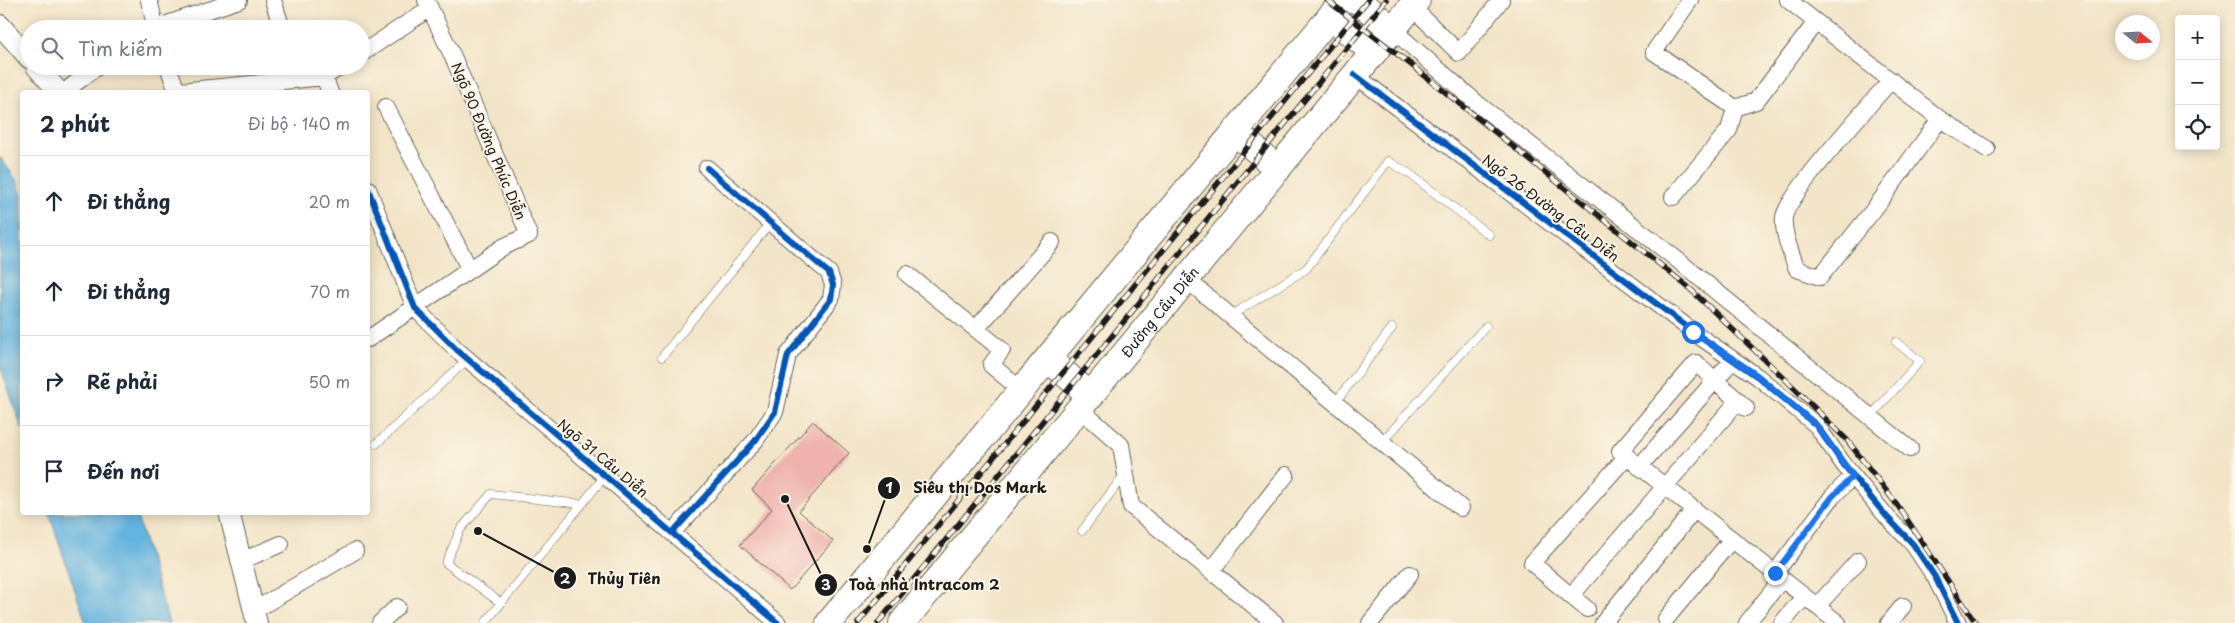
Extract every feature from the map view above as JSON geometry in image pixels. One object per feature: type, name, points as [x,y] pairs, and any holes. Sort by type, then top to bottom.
[{"type":"highway","points":[[1357,0],[1393,30]]},
{"type":"highway","name":"Đường Cầu Diễn","points":[[902,623],[1414,3]]},
{"type":"highway","points":[[829,623],[1337,9],[1374,52]]},
{"type":"highway","points":[[1235,132],[1278,169]]},
{"type":"highway","points":[[1048,359],[1085,402]]},
{"type":"street","points":[[149,0],[153,20]]},
{"type":"street","points":[[179,20],[240,0]]},
{"type":"street","points":[[273,0],[279,20]]},
{"type":"street","points":[[1414,3],[1459,53],[1501,0]]},
{"type":"street","points":[[1690,0],[1654,52],[1736,108]]},
{"type":"street","points":[[1788,0],[1940,119],[1987,149]]},
{"type":"street","name":"Ngõ 90 Đường Phúc Diễn","points":[[370,47],[428,4],[486,132],[529,235],[503,247],[370,338]]},
{"type":"street","points":[[1736,108],[1756,101],[1816,22]]},
{"type":"street","points":[[0,25],[20,48]]},
{"type":"street","points":[[1393,30],[1478,104],[1676,258],[1778,344],[1871,416],[1910,449]]},
{"type":"street","points":[[44,75],[57,90]]},
{"type":"street","points":[[67,90],[86,75]]},
{"type":"street","points":[[171,75],[175,86],[179,90],[327,85],[335,75]]},
{"type":"street","name":"Ngõ 26 Đường Cầu Diễn","points":[[1355,75],[1699,336],[1758,376],[1816,425],[1853,476],[1913,544],[1934,577],[1958,622]]},
{"type":"street","points":[[1890,80],[1799,189],[1784,217],[1788,244],[1797,269],[1820,277],[1875,208],[1940,119]]},
{"type":"street","points":[[386,107],[470,270]]},
{"type":"street","points":[[1673,197],[1729,130],[1736,108]]},
{"type":"street","points":[[672,533],[755,441],[775,412],[788,355],[830,299],[833,285],[829,273],[707,168]]},
{"type":"street","points":[[370,194],[415,308]]},
{"type":"street","points":[[976,330],[1052,242]]},
{"type":"street","points":[[906,274],[1002,350],[991,365],[1022,390]]},
{"type":"street","points":[[1186,279],[1461,508]]},
{"type":"street","name":"Ngõ 31 Cầu Diễn","points":[[415,308],[467,360],[778,623]]},
{"type":"street","points":[[1587,609],[1532,563],[1733,360]]},
{"type":"street","points":[[1571,596],[1666,488],[1742,405],[1696,363],[1620,451],[1632,462],[1666,488],[1694,510],[1732,538],[1838,623]]},
{"type":"street","points":[[1085,402],[1122,445],[1131,506],[1275,623]]},
{"type":"street","points":[[1210,571],[1286,475]]},
{"type":"street","points":[[1747,623],[1832,497],[1853,476]]},
{"type":"street","points":[[1603,623],[1694,510]]},
{"type":"street","points":[[230,515],[255,618]]},
{"type":"street","points":[[1666,619],[1732,538]]},
{"type":"street","points":[[242,564],[281,547]]},
{"type":"street","points":[[255,618],[355,551]]},
{"type":"street","points":[[1782,623],[1811,602],[1858,561]]},
{"type":"street","points":[[1370,623],[1410,574]]},
{"type":"street","points":[[255,618],[315,588]]},
{"type":"street","points":[[1889,623],[1903,606]]},
{"type":"street","points":[[380,623],[397,608]]},
{"type":"lane","points":[[1230,316],[1306,269],[1388,161],[1410,174],[1489,235]]},
{"type":"lane","points":[[662,357],[772,222]]},
{"type":"lane","points":[[1382,442],[1486,326]]},
{"type":"lane","points":[[1335,403],[1392,328]]},
{"type":"lane","points":[[1871,416],[1920,361],[1896,342]]},
{"type":"lane","points":[[376,444],[467,360]]},
{"type":"lane","points":[[1082,531],[1125,474]]},
{"type":"lane","points":[[485,623],[605,476]]},
{"type":"lane","points":[[501,604],[446,563],[460,530],[491,494],[582,504]]},
{"type":"water","points":[[0,157],[17,181],[20,189],[20,423],[0,365]]},
{"type":"water","points":[[50,515],[137,515],[169,623],[86,623]]},
{"type":"building","points":[[813,421],[849,453],[799,511],[833,541],[790,590],[740,545],[772,509],[752,490]]},
{"type":"railway","points":[[1327,0],[1414,67],[1688,287],[1785,379],[1847,440],[1898,506],[1976,623]]},
{"type":"railway","points":[[858,623],[1368,0]]},
{"type":"railway","points":[[878,623],[1386,0]]},
{"type":"cycle path","points":[[1355,75],[1699,336],[1758,377],[1816,425],[1844,465],[1887,517],[1913,544],[1935,577],[1958,623]]},
{"type":"cycle path","points":[[672,533],[755,441],[775,412],[788,355],[831,299],[833,285],[829,273],[707,168]]},
{"type":"cycle path","points":[[370,194],[415,308],[457,350],[778,623]]},
{"type":"place","name":"Toà nhà Intracom 2","points":[[785,499]]},
{"type":"place","name":"Thủy Tiên","points":[[478,531]]},
{"type":"place","name":"Siêu thị Dos Mark","points":[[867,549]]},
{"type":"route","points":[[1693,332],[1758,376],[1816,425],[1853,476],[1832,497],[1775,573]]}]
